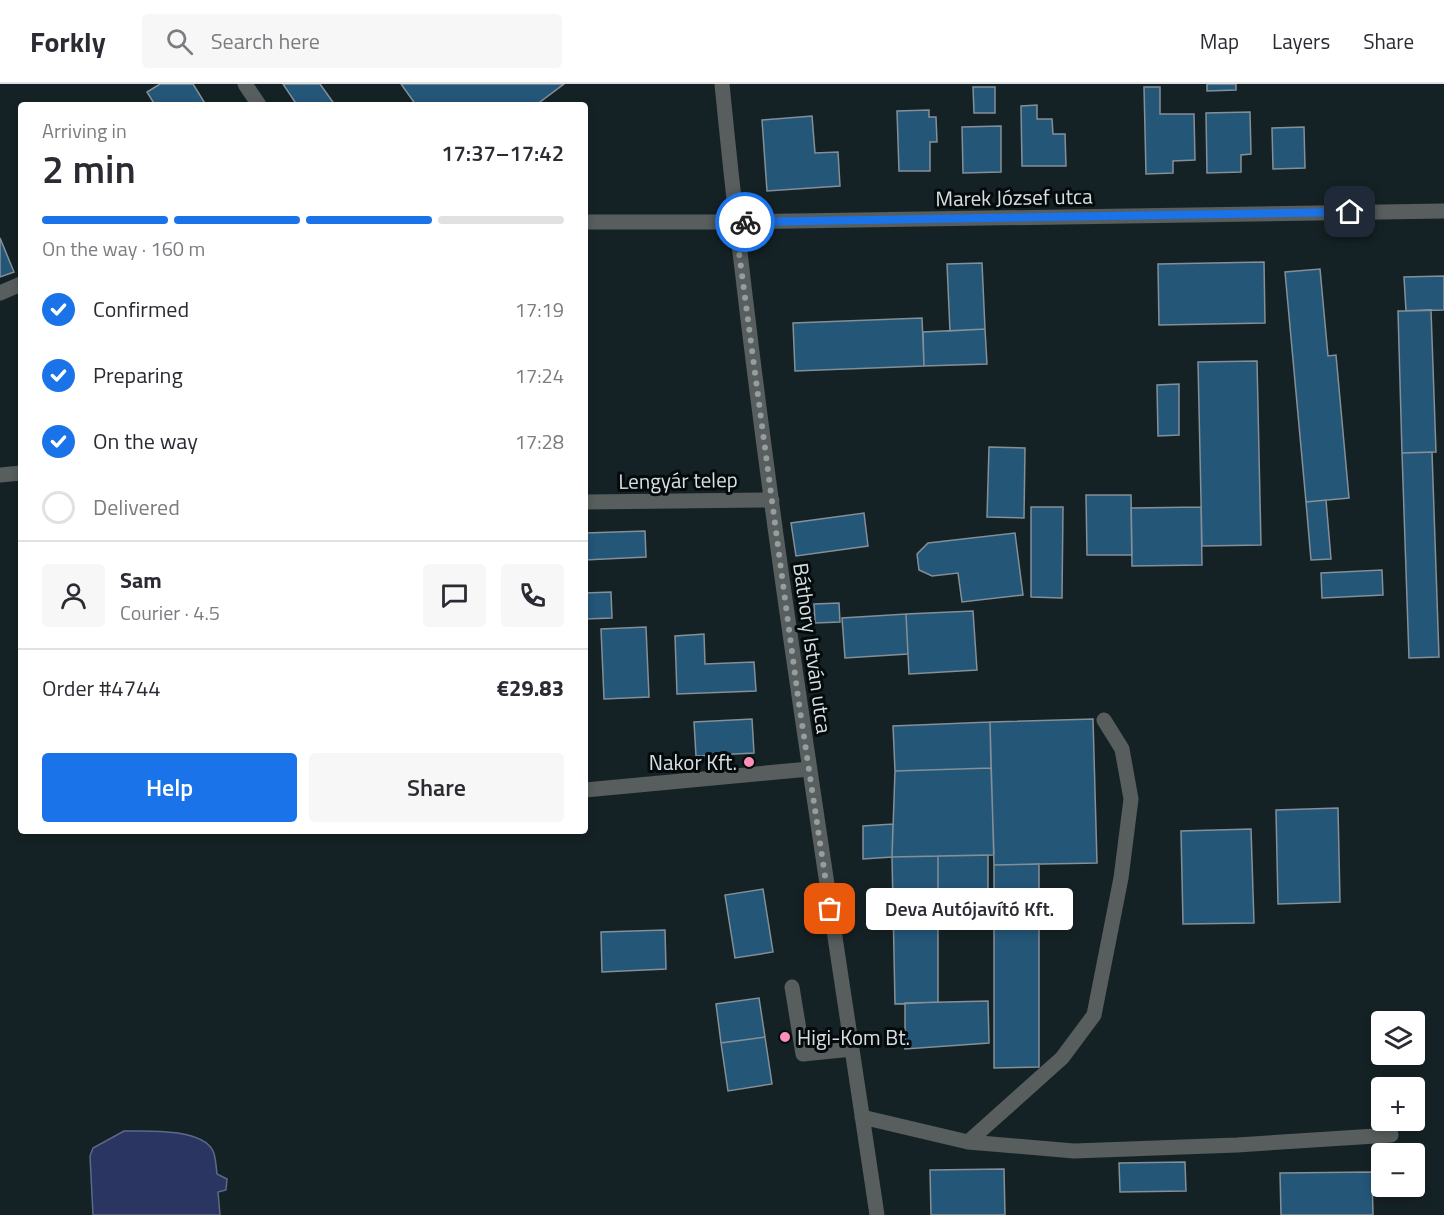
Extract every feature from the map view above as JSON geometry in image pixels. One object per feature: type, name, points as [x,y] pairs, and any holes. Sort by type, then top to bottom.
[{"type":"street","points":[[245,84],[257,102]]},
{"type":"street","name":"Báthory István utca","points":[[722,84],[735,222],[772,500],[809,769],[877,1215]]},
{"type":"street","name":"Marek József utca","points":[[588,222],[735,222],[1444,211]]},
{"type":"street","points":[[0,293],[18,285]]},
{"type":"street","points":[[0,475],[18,472]]},
{"type":"street","name":"Lengyár telep","points":[[588,502],[772,500]]},
{"type":"street","points":[[968,1142],[1062,1058],[1095,1015],[1121,878],[1131,799],[1122,749],[1104,720]]},
{"type":"street","points":[[588,790],[809,769]]},
{"type":"street","points":[[792,987],[803,1054],[852,1049]]},
{"type":"street","points":[[862,1117],[968,1142],[1074,1151],[1391,1135]]},
{"type":"water","points":[[124,1131],[173,1132],[198,1138],[207,1144],[214,1153],[217,1174],[227,1179],[226,1190],[218,1192],[220,1215],[93,1215],[90,1156],[93,1148]]},
{"type":"building","points":[[160,84],[193,84],[204,102],[153,102],[147,92]]},
{"type":"building","points":[[283,84],[320,84],[333,102],[295,102]]},
{"type":"building","points":[[401,84],[564,84],[540,102],[414,102]]},
{"type":"building","points":[[1207,84],[1236,84],[1236,90],[1207,91]]},
{"type":"building","points":[[973,87],[995,87],[995,113],[974,113]]},
{"type":"building","points":[[1144,87],[1160,87],[1160,114],[1194,114],[1195,160],[1173,161],[1173,173],[1146,174]]},
{"type":"building","points":[[1037,105],[1037,119],[1052,119],[1053,134],[1065,134],[1066,166],[1022,166],[1021,106]]},
{"type":"building","points":[[929,110],[929,117],[936,117],[937,142],[930,142],[930,171],[899,171],[897,111]]},
{"type":"building","points":[[1250,112],[1251,154],[1241,155],[1241,172],[1207,173],[1206,113]]},
{"type":"building","points":[[812,116],[815,153],[838,152],[840,186],[767,191],[762,120]]},
{"type":"building","points":[[1001,126],[1001,172],[963,173],[962,127]]},
{"type":"building","points":[[1304,127],[1305,168],[1273,169],[1272,128]]},
{"type":"building","points":[[0,238],[14,272],[0,277]]},
{"type":"building","points":[[1264,262],[1265,323],[1159,325],[1158,264]]},
{"type":"building","points":[[982,263],[985,329],[950,331],[947,264]]},
{"type":"building","points":[[1320,269],[1328,356],[1336,355],[1349,498],[1306,502],[1285,272]]},
{"type":"building","points":[[1444,276],[1444,310],[1406,311],[1404,277]]},
{"type":"building","points":[[1431,310],[1436,452],[1402,453],[1398,311]]},
{"type":"building","points":[[922,318],[924,366],[795,371],[793,323]]},
{"type":"building","points":[[985,329],[987,364],[924,366],[923,332]]},
{"type":"building","points":[[1257,361],[1261,545],[1202,546],[1198,362]]},
{"type":"building","points":[[1179,384],[1179,435],[1158,436],[1157,385]]},
{"type":"building","points":[[989,447],[1025,448],[1024,518],[987,517]]},
{"type":"building","points":[[1432,452],[1439,657],[1409,658],[1402,453]]},
{"type":"building","points":[[1086,495],[1131,495],[1132,555],[1087,555]]},
{"type":"building","points":[[1326,500],[1331,559],[1311,560],[1306,502]]},
{"type":"building","points":[[1031,507],[1063,507],[1062,598],[1031,597]]},
{"type":"building","points":[[1201,507],[1202,565],[1132,566],[1131,508]]},
{"type":"building","points":[[864,513],[868,546],[796,556],[791,523]]},
{"type":"building","points":[[645,531],[646,557],[588,560],[588,533]]},
{"type":"building","points":[[1015,533],[1023,595],[962,602],[958,573],[932,576],[919,570],[917,554],[928,543]]},
{"type":"building","points":[[1382,570],[1383,595],[1322,598],[1321,573]]},
{"type":"building","points":[[611,592],[612,618],[588,619],[588,593]]},
{"type":"building","points":[[839,603],[840,622],[815,623],[814,604]]},
{"type":"building","points":[[973,611],[977,670],[909,674],[906,614]]},
{"type":"building","points":[[906,614],[908,654],[845,658],[842,618]]},
{"type":"building","points":[[646,627],[649,697],[604,699],[601,629]]},
{"type":"building","points":[[704,634],[705,664],[754,662],[756,691],[677,694],[675,636]]},
{"type":"building","points":[[752,719],[754,753],[696,756],[694,722]]},
{"type":"building","points":[[1093,719],[1097,863],[994,865],[990,722]]},
{"type":"building","points":[[990,722],[991,768],[895,771],[893,726]]},
{"type":"building","points":[[991,768],[994,855],[892,857],[895,771]]},
{"type":"building","points":[[1338,808],[1340,902],[1278,904],[1276,810]]},
{"type":"building","points":[[893,824],[892,857],[863,859],[863,826]]},
{"type":"building","points":[[1251,829],[1254,923],[1183,924],[1181,831]]},
{"type":"building","points":[[988,855],[988,906],[938,910],[938,856]]},
{"type":"building","points":[[938,856],[938,1002],[895,1004],[892,857]]},
{"type":"building","points":[[1039,864],[1039,1067],[994,1068],[994,865]]},
{"type":"building","points":[[763,889],[773,952],[735,958],[725,895]]},
{"type":"building","points":[[665,930],[666,969],[602,972],[601,932]]},
{"type":"building","points":[[759,998],[765,1037],[721,1043],[716,1004]]},
{"type":"building","points":[[988,1001],[989,1043],[905,1049],[905,1003]]},
{"type":"building","points":[[765,1037],[772,1084],[728,1091],[721,1043]]},
{"type":"building","points":[[1185,1162],[1186,1191],[1120,1192],[1119,1163]]},
{"type":"building","points":[[1004,1169],[1005,1215],[931,1215],[930,1170]]},
{"type":"building","points":[[1371,1172],[1373,1215],[1281,1215],[1280,1173]]},
{"type":"way so far","points":[[745,222],[735,222],[798,697],[830,909]]},
{"type":"place","name":"Nakor Kft.","points":[[749,762]]},
{"type":"place","name":"Deva Autójavító Kft.","points":[[830,909]]},
{"type":"place","name":"Higi-Kom Bt.","points":[[785,1037]]},
{"type":"route","points":[[745,222],[1350,212]]}]
